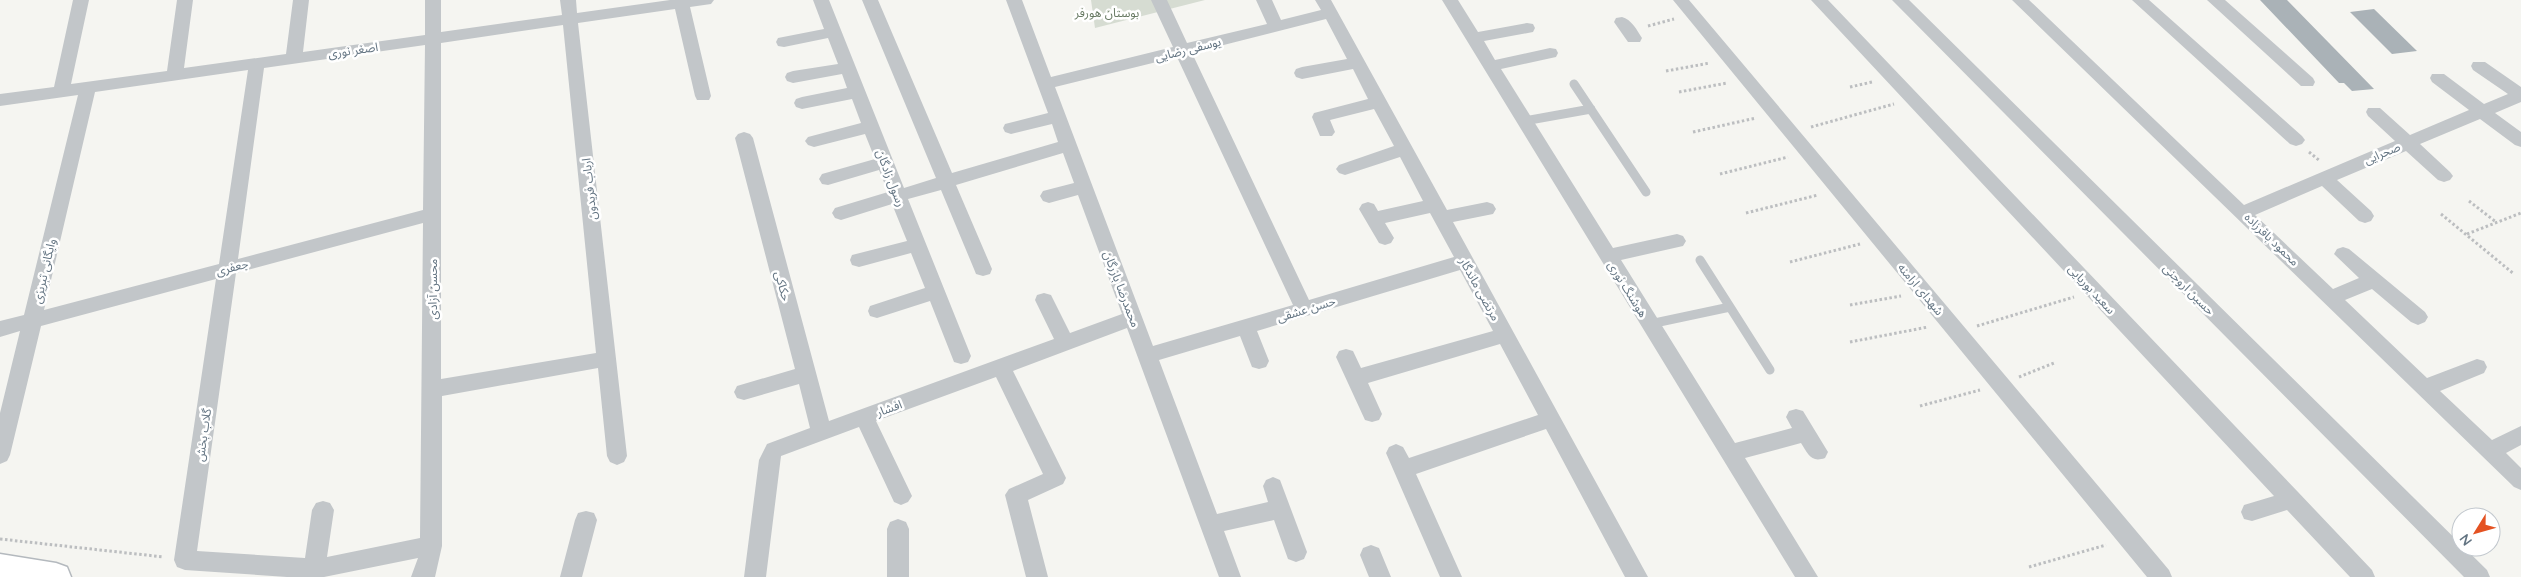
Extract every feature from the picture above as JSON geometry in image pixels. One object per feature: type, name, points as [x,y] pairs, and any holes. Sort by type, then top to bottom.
[{"type":"main road","points":[[0,568],[56,577]]},
{"type":"street","points":[[61,91],[81,0]]},
{"type":"street","points":[[175,75],[185,0]]},
{"type":"street","points":[[294,58],[301,0]]},
{"type":"street","name":"محسن آزادی","points":[[422,577],[427,571],[431,546],[433,0]]},
{"type":"street","name":"ارباب فریدون","points":[[568,0],[617,456]]},
{"type":"street","name":"اصغر نوری","points":[[0,100],[706,0]]},
{"type":"street","name":"رسول زادگان","points":[[821,0],[885,162],[896,195],[961,356]]},
{"type":"street","points":[[870,0],[983,269]]},
{"type":"street","name":"محمدرضا بازرگان","points":[[1014,0],[1230,577]]},
{"type":"street","points":[[1159,0],[1304,309]]},
{"type":"street","points":[[1264,0],[1276,27]]},
{"type":"street","name":"هوشنگ نوری","points":[[1450,0],[1807,577]]},
{"type":"street","name":"شهدای ارامنه","points":[[1681,0],[2161,577]]},
{"type":"street","name":"سعید بوریایی","points":[[1819,0],[2364,577]]},
{"type":"street","name":"حسین اروجنی","points":[[1900,0],[2479,577]]},
{"type":"street","name":"محمود باقرزاده","points":[[2020,0],[2244,212],[2521,481]]},
{"type":"street","points":[[2140,0],[2296,140]]},
{"type":"street","points":[[2215,0],[2307,82]]},
{"type":"street","points":[[682,4],[702,96]]},
{"type":"street","name":"یوسفی رضایی","points":[[1046,84],[1276,27],[1327,7]]},
{"type":"street","name":"مرتضی ماندگار","points":[[1327,7],[1636,577]]},
{"type":"street","points":[[1473,38],[1527,28]]},
{"type":"street","points":[[784,42],[833,32]]},
{"type":"street","points":[[1491,66],[1550,53]]},
{"type":"street","name":"گلاب بخش","points":[[185,560],[258,63]]},
{"type":"street","points":[[1309,90],[1300,68],[1358,63]]},
{"type":"street","points":[[2479,66],[2521,95]]},
{"type":"street","points":[[793,77],[848,68]]},
{"type":"street","points":[[2438,78],[2521,141]]},
{"type":"street","name":"وایگانی تبریزی","points":[[0,455],[88,88]]},
{"type":"street","points":[[802,103],[857,92]]},
{"type":"street","name":"صحرایی","points":[[2244,212],[2521,95]]},
{"type":"street","points":[[1326,132],[1320,117],[1378,102]]},
{"type":"street","points":[[2374,112],[2444,176]]},
{"type":"street","points":[[1011,128],[1058,117]]},
{"type":"street","points":[[814,141],[871,127]]},
{"type":"street","name":"حکاکی","points":[[744,138],[822,433]]},
{"type":"street","points":[[841,213],[1068,145]]},
{"type":"street","points":[[1345,169],[1404,149]]},
{"type":"street","points":[[828,179],[885,162]]},
{"type":"street","points":[[2329,176],[2365,216]]},
{"type":"street","points":[[1049,196],[1084,187]]},
{"type":"street","points":[[1385,238],[1371,214],[1487,209]]},
{"type":"street","name":"جعفری","points":[[0,329],[432,214]]},
{"type":"street","points":[[1608,256],[1676,240]]},
{"type":"street","points":[[859,260],[917,244]]},
{"type":"street","points":[[2343,254],[2418,317]]},
{"type":"street","name":"حسن عشقی","points":[[1147,356],[1465,261]]},
{"type":"street","points":[[2332,298],[2373,280]]},
{"type":"street","points":[[878,311],[936,292]]},
{"type":"street","points":[[1044,300],[1065,343]]},
{"type":"street","name":"افشار","points":[[755,577],[769,460],[774,450],[1124,321]]},
{"type":"street","points":[[1246,327],[1259,361]]},
{"type":"street","points":[[1356,378],[1505,335]]},
{"type":"street","points":[[1346,357],[1372,414]]},
{"type":"street","points":[[432,389],[606,359]]},
{"type":"street","points":[[1001,367],[1056,478],[1016,495],[1037,577]]},
{"type":"street","points":[[2425,388],[2477,367]]},
{"type":"street","points":[[744,392],[806,374]]},
{"type":"street","points":[[864,417],[901,496]]},
{"type":"street","points":[[1446,576],[1400,461],[1551,419]]},
{"type":"street","points":[[1730,453],[1801,425],[1818,452]]},
{"type":"street","points":[[2490,450],[2521,435]]},
{"type":"street","points":[[1273,486],[1296,552]]},
{"type":"street","points":[[2252,512],[2291,500]]},
{"type":"street","points":[[1210,525],[1280,509]]},
{"type":"street","points":[[314,569],[323,510]]},
{"type":"street","points":[[571,577],[586,520]]},
{"type":"street","points":[[898,529],[898,577]]},
{"type":"street","points":[[185,560],[314,569],[431,546]]},
{"type":"street","points":[[1371,554],[1380,577]]},
{"type":"lane","points":[[1574,84],[1646,192]]},
{"type":"lane","points":[[1524,121],[1591,109]]},
{"type":"lane","points":[[1700,260],[1770,370]]},
{"type":"lane","points":[[1650,324],[1730,307]]},
{"type":"path","points":[[1628,30],[1693,14]]},
{"type":"path","points":[[1666,71],[1730,60]]},
{"type":"path","points":[[1679,92],[1747,79]]},
{"type":"path","points":[[1791,132],[1913,99]]},
{"type":"path","points":[[1693,132],[1776,114]]},
{"type":"path","points":[[2296,140],[2329,176]]},
{"type":"path","points":[[1720,174],[1807,152]]},
{"type":"path","points":[[1746,213],[1839,190]]},
{"type":"path","points":[[2469,201],[2496,223]]},
{"type":"path","points":[[2467,234],[2521,213]]},
{"type":"path","points":[[2441,214],[2514,274]]},
{"type":"path","points":[[1790,262],[1879,238]]},
{"type":"path","points":[[1850,305],[1924,291]]},
{"type":"path","points":[[1850,342],[1953,327],[2094,291]]},
{"type":"path","points":[[1920,406],[2001,384],[2054,363]]},
{"type":"path","points":[[2029,567],[2129,538]]},
{"type":"path","points":[[0,539],[185,560]]},
{"type":"green space","name":"بوستان هورفر","points":[[1091,0],[1205,0],[1095,28]]},
{"type":"building","points":[[2260,0],[2287,0],[2374,89],[2352,91],[2344,83],[2339,83]]},
{"type":"building","points":[[2374,9],[2417,51],[2392,54],[2350,12]]}]
